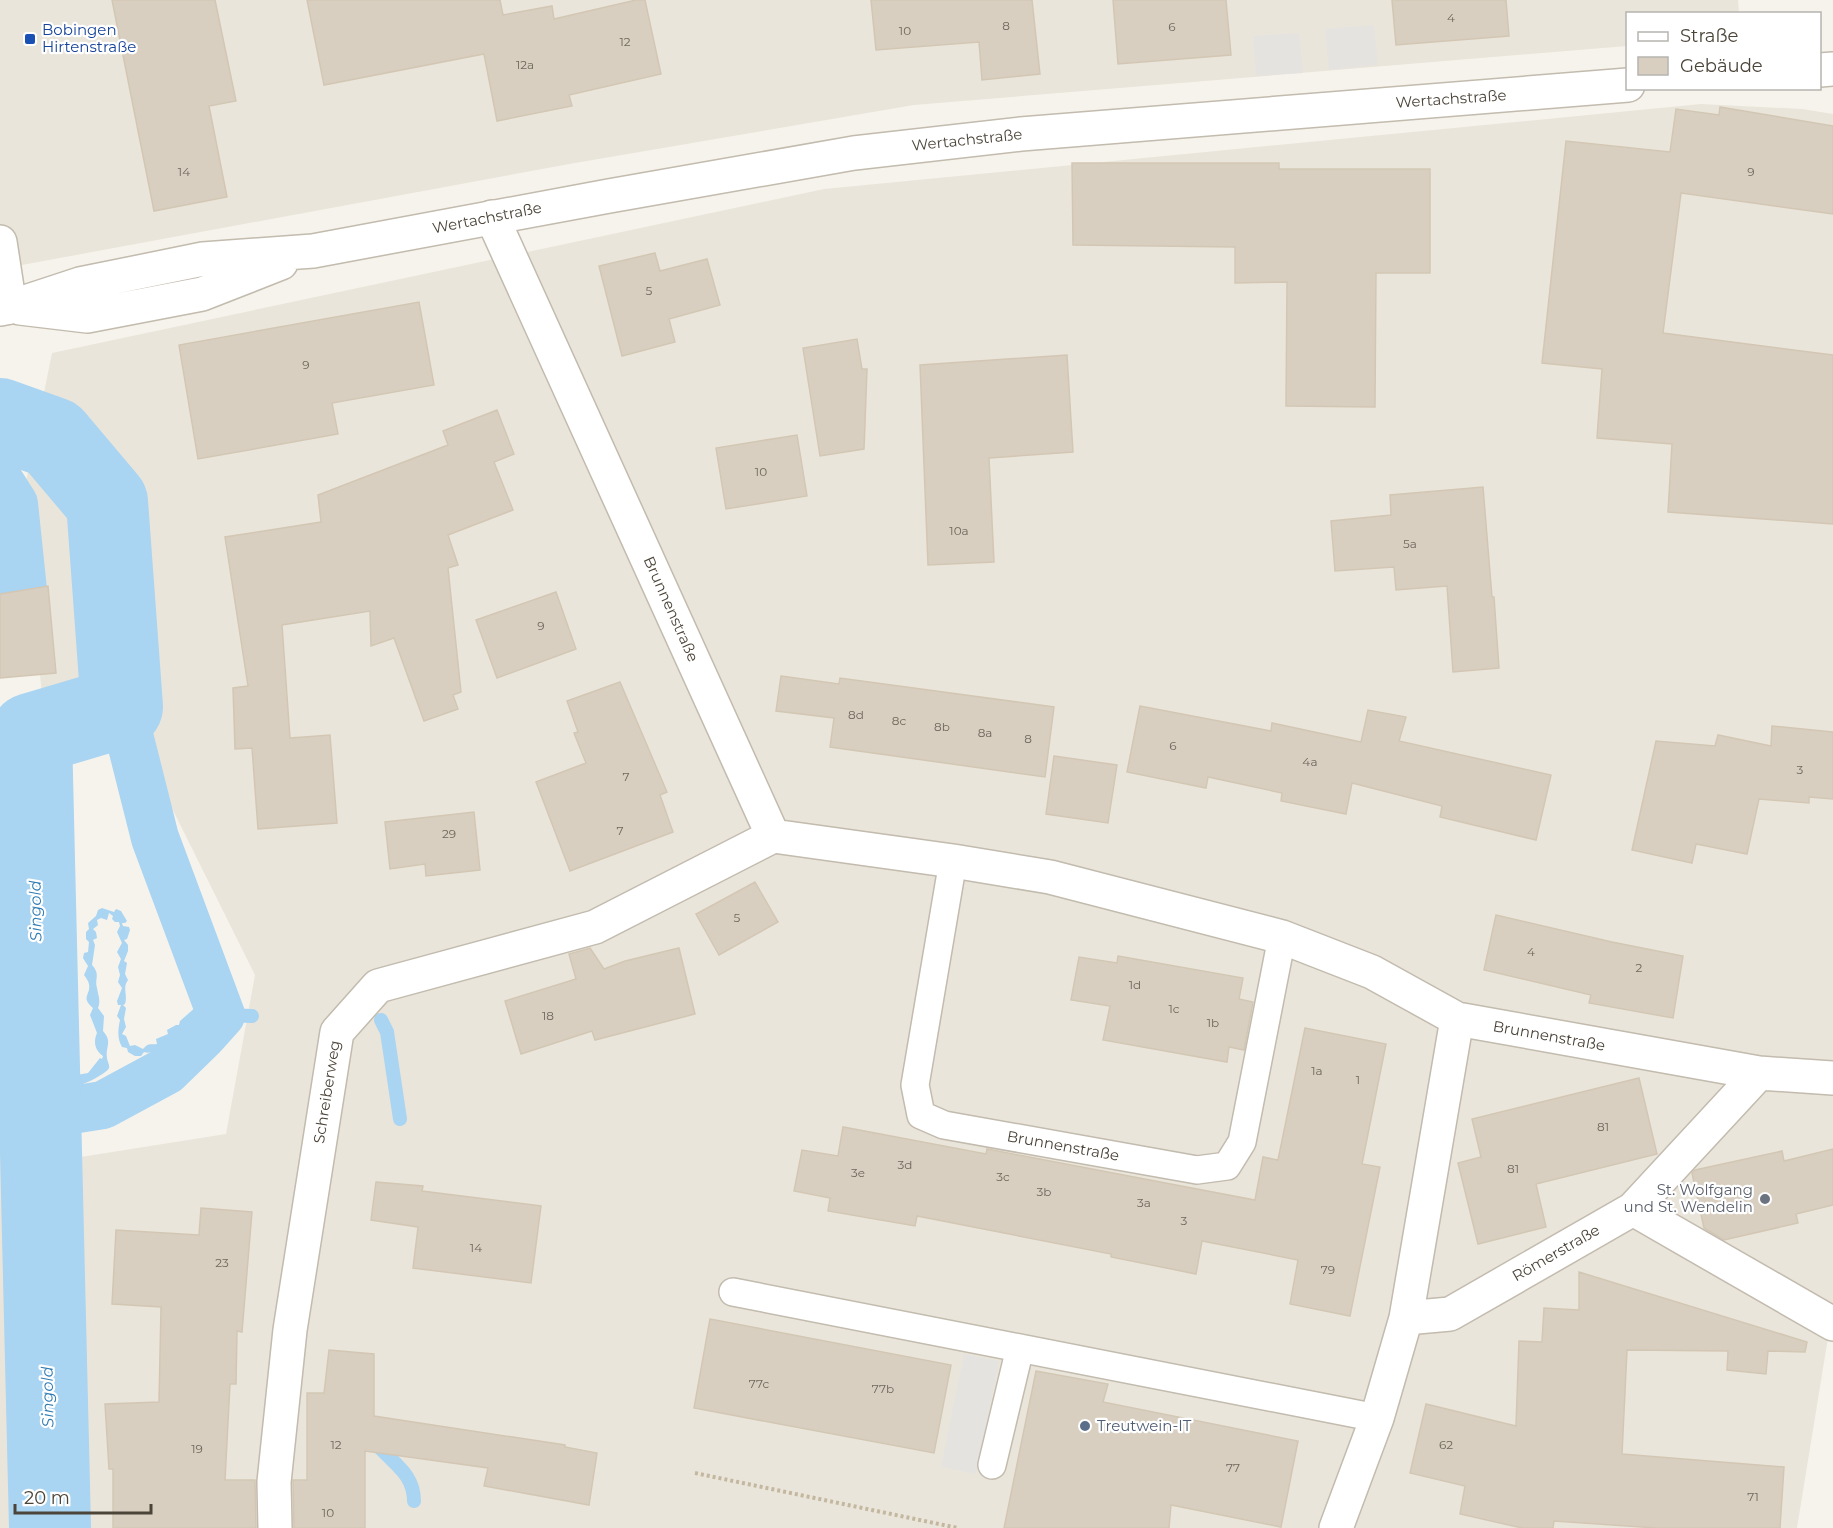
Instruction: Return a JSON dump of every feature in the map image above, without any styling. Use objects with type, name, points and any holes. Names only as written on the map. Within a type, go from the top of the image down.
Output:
[{"type":"street","name":"Wertachstraße","points":[[5,308],[80,284],[203,259],[313,251],[854,153],[965,140],[1626,85]]},
{"type":"street","name":"Brunnenstraße","points":[[492,218],[773,836],[1050,877],[1282,937],[1372,972],[1457,1019],[1759,1073],[1833,1078]]},
{"type":"street","points":[[0,242],[5,308]]},
{"type":"street","name":"Schreiberweg","points":[[275,1528],[274,1482],[290,1330],[337,1032],[378,986],[596,927],[773,836]]},
{"type":"street","points":[[1336,1528],[1377,1418],[1406,1318],[1457,1019]]},
{"type":"street","name":"Römerstraße","points":[[1406,1318],[1450,1314],[1633,1209],[1759,1073]]},
{"type":"street","points":[[1633,1209],[1833,1324]]},
{"type":"lane","name":"Brunnenstraße","points":[[953,861],[915,1085],[921,1114],[944,1125],[1197,1170],[1227,1166],[1242,1142],[1282,937]]},
{"type":"lane","points":[[733,1292],[1377,1418]]},
{"type":"lane","points":[[992,1465],[1020,1348]]},
{"type":"path","points":[[694,1473],[958,1528]]},
{"type":"shaded area","points":[[0,0],[1738,0],[1739,12],[1626,12],[1626,46],[914,105],[575,163],[0,269]]},
{"type":"shaded area","points":[[1374,25],[1378,65],[1329,70],[1325,29]]},
{"type":"shaded area","points":[[1299,33],[1303,73],[1256,76],[1253,36]]},
{"type":"shaded area","points":[[1701,104],[1802,109],[1833,114],[1833,1307],[1797,1528],[74,1528],[68,1159],[226,1134],[255,975],[144,752],[44,713],[22,501],[52,353],[824,189]]},
{"type":"shaded area","points":[[0,857],[5,857],[16,1528],[0,1528]]},
{"type":"shaded area","points":[[964,1354],[999,1361],[976,1474],[941,1467]]},
{"type":"water","points":[[102,908],[114,912],[116,909],[121,911],[127,921],[122,923],[123,926],[129,927],[130,930],[127,939],[124,940],[128,945],[124,961],[127,963],[125,974],[128,980],[125,986],[126,1001],[123,1005],[126,1008],[124,1019],[126,1027],[122,1034],[126,1036],[130,1046],[135,1045],[143,1049],[148,1045],[157,1044],[156,1039],[168,1034],[167,1030],[179,1025],[180,1021],[205,999],[207,976],[216,1000],[240,1003],[245,1014],[221,1019],[210,1010],[200,1012],[184,1030],[176,1033],[158,1050],[144,1052],[141,1056],[128,1052],[119,1041],[120,1020],[117,1016],[121,1005],[118,1005],[117,1001],[122,988],[118,982],[120,975],[118,967],[121,959],[117,952],[122,943],[117,932],[120,926],[119,922],[115,922],[109,913],[107,920],[101,918],[97,920],[98,925],[93,929],[97,938],[93,940],[95,945],[92,965],[97,974],[98,1008],[104,1016],[103,1031],[108,1041],[109,1068],[86,1083],[79,1085],[75,1082],[68,1086],[68,1079],[71,1076],[88,1073],[103,1056],[96,1046],[97,1033],[90,1015],[93,1008],[87,1001],[89,984],[84,975],[88,966],[83,958],[84,953],[88,952],[89,942],[86,939],[86,932],[89,929],[88,923]]},
{"type":"building","points":[[112,0],[215,0],[236,101],[209,106],[227,197],[154,211]]},
{"type":"building","points":[[307,0],[500,0],[503,15],[552,6],[554,19],[636,0],[645,0],[661,74],[569,95],[572,106],[497,121],[484,54],[324,85]]},
{"type":"building","points":[[871,0],[1032,0],[1040,74],[982,80],[979,42],[876,50]]},
{"type":"building","points":[[1113,0],[1226,0],[1231,55],[1118,64]]},
{"type":"building","points":[[1392,0],[1506,0],[1509,36],[1396,45]]},
{"type":"building","points":[[1720,107],[1833,126],[1833,214],[1681,193],[1663,333],[1833,355],[1833,524],[1668,512],[1672,444],[1597,438],[1602,369],[1542,363],[1566,141],[1670,152],[1676,109],[1719,115]]},
{"type":"building","points":[[1072,163],[1279,163],[1279,169],[1430,169],[1430,273],[1376,273],[1375,407],[1286,406],[1287,282],[1235,283],[1235,247],[1073,245]]},
{"type":"building","points":[[655,253],[660,271],[707,259],[720,305],[669,319],[675,342],[622,356],[599,266]]},
{"type":"building","points":[[419,302],[434,385],[332,403],[338,434],[198,459],[179,345]]},
{"type":"building","points":[[857,339],[862,369],[867,369],[864,449],[820,456],[803,348]]},
{"type":"building","points":[[1067,355],[1073,452],[989,458],[994,562],[928,565],[920,365]]},
{"type":"building","points":[[497,410],[514,454],[494,462],[513,510],[448,535],[458,565],[448,568],[461,692],[453,695],[458,709],[424,721],[394,638],[371,646],[370,611],[282,625],[290,738],[330,735],[337,823],[258,829],[252,748],[235,749],[233,688],[248,686],[225,537],[321,522],[318,495],[448,445],[443,431]]},
{"type":"building","points":[[797,435],[807,496],[726,509],[716,448]]},
{"type":"building","points":[[1483,487],[1499,668],[1453,672],[1447,586],[1396,590],[1394,567],[1335,571],[1331,521],[1391,515],[1390,495]]},
{"type":"building","points":[[48,586],[56,673],[0,678],[0,594]]},
{"type":"building","points":[[556,592],[576,649],[497,678],[476,620]]},
{"type":"building","points":[[781,676],[839,684],[840,678],[1054,707],[1045,777],[830,747],[834,718],[776,711]]},
{"type":"building","points":[[620,682],[667,792],[660,795],[673,832],[570,871],[536,782],[586,763],[574,733],[578,732],[567,701]]},
{"type":"building","points":[[1140,706],[1271,731],[1272,723],[1361,742],[1368,710],[1406,717],[1399,741],[1551,775],[1536,840],[1440,817],[1442,806],[1352,783],[1346,814],[1281,801],[1282,793],[1208,777],[1206,788],[1127,772]]},
{"type":"building","points":[[1772,726],[1833,732],[1833,799],[1809,797],[1809,803],[1759,799],[1747,854],[1696,844],[1692,863],[1632,850],[1656,741],[1715,746],[1718,735],[1771,746]]},
{"type":"building","points":[[1054,756],[1117,765],[1108,823],[1046,814]]},
{"type":"building","points":[[474,812],[480,870],[426,876],[425,864],[390,869],[385,822]]},
{"type":"building","points":[[755,882],[778,922],[719,955],[696,914]]},
{"type":"building","points":[[1496,915],[1683,956],[1673,1018],[1589,1003],[1591,995],[1484,970]]},
{"type":"building","points":[[590,948],[604,969],[625,961],[679,948],[695,1014],[595,1040],[592,1031],[521,1054],[505,1001],[576,979],[569,954]]},
{"type":"building","points":[[1118,956],[1243,978],[1239,999],[1253,1002],[1244,1050],[1229,1047],[1227,1062],[1103,1040],[1110,1006],[1071,1000],[1079,957],[1117,963]]},
{"type":"building","points":[[1305,1028],[1386,1044],[1362,1164],[1380,1167],[1350,1316],[1290,1304],[1298,1260],[1202,1241],[1196,1274],[1111,1257],[1111,1254],[917,1216],[915,1226],[828,1211],[830,1198],[794,1191],[802,1150],[838,1156],[843,1127],[986,1154],[987,1149],[1255,1200],[1263,1157],[1278,1160]]},
{"type":"building","points":[[1639,1078],[1657,1154],[1536,1184],[1546,1227],[1478,1244],[1458,1163],[1481,1157],[1472,1119]]},
{"type":"building","name":"St. Wolfgang und St. Wendelin","points":[[1833,1149],[1833,1205],[1796,1214],[1798,1223],[1724,1240],[1704,1228],[1692,1173],[1695,1170],[1782,1151],[1784,1161]]},
{"type":"building","points":[[376,1182],[423,1186],[422,1191],[541,1206],[531,1283],[413,1268],[418,1227],[371,1220]]},
{"type":"building","points":[[201,1208],[252,1212],[242,1332],[237,1331],[236,1384],[230,1384],[225,1480],[255,1480],[256,1528],[113,1528],[113,1469],[109,1469],[105,1404],[159,1402],[161,1307],[112,1304],[116,1230],[199,1235]]},
{"type":"building","points":[[1579,1272],[1807,1342],[1805,1352],[1768,1351],[1766,1374],[1727,1370],[1728,1351],[1627,1350],[1622,1454],[1784,1467],[1780,1528],[1656,1528],[1554,1521],[1553,1528],[1522,1528],[1460,1514],[1465,1486],[1410,1473],[1426,1404],[1516,1426],[1519,1341],[1542,1342],[1544,1308],[1579,1310]]},
{"type":"building","points":[[710,1319],[951,1365],[934,1453],[694,1408]]},
{"type":"building","points":[[329,1350],[374,1354],[374,1416],[565,1445],[565,1447],[597,1453],[589,1505],[484,1486],[488,1468],[365,1451],[365,1528],[294,1528],[293,1480],[307,1480],[307,1393],[324,1393]]},
{"type":"building","points":[[1036,1371],[1108,1384],[1103,1402],[1298,1441],[1281,1527],[1171,1505],[1169,1528],[1004,1528]]},
{"type":"waterway","name":"Singold","points":[[0,419],[53,438],[107,502],[122,707],[31,734],[50,1528]]},
{"type":"waterway","points":[[0,482],[14,504],[23,590]]},
{"type":"waterway","points":[[40,1115],[103,1105],[166,1071],[221,1015],[155,838],[122,707]]},
{"type":"waterway","name":"Singold","points":[[30,727],[31,734]]},
{"type":"waterway","points":[[224,1015],[252,1016]]},
{"type":"waterway","points":[[381,1020],[387,1032],[400,1119]]},
{"type":"waterway","points":[[381,1438],[381,1449],[408,1478],[414,1501]]},
{"type":"place","name":"Bobingen Hirtenstraße","points":[[30,39]]},
{"type":"place","name":"St. Wolfgang und St. Wendelin","points":[[1765,1199]]},
{"type":"place","name":"Treutwein-IT","points":[[1085,1426]]}]
